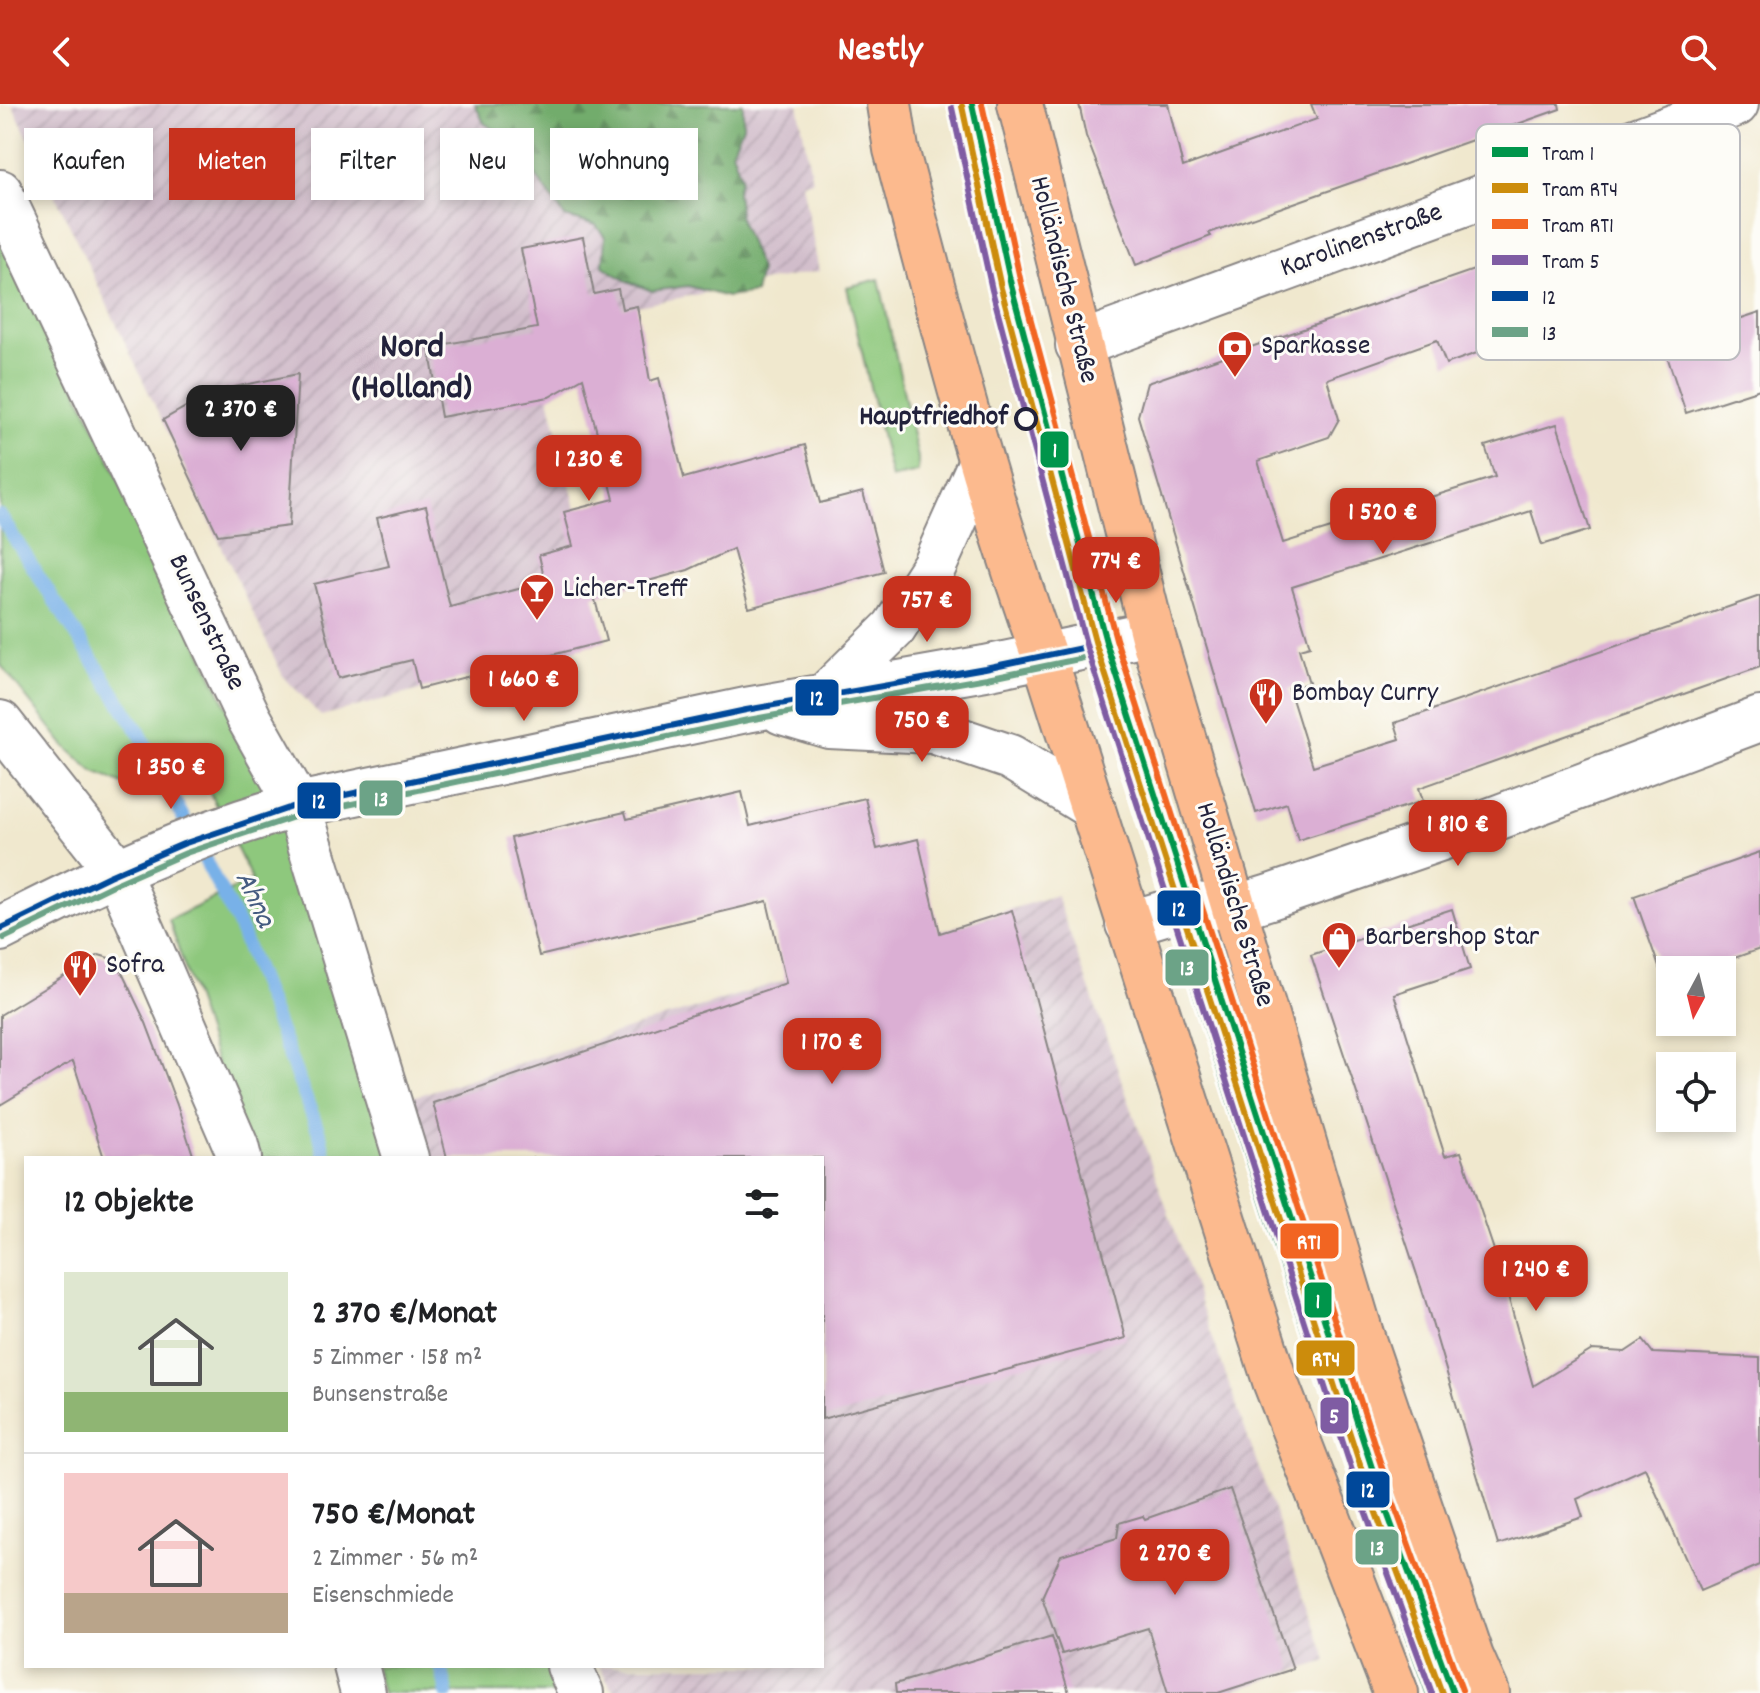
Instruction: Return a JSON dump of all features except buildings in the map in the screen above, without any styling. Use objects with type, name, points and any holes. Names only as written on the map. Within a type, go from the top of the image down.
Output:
[{"type":"main road","points":[[889,104],[896,149],[980,464],[1010,562],[1044,656],[1275,1381],[1395,1693]]},
{"type":"main road","name":"Holländische Straße","points":[[1020,104],[1152,633],[1361,1334],[1466,1643],[1487,1693]]},
{"type":"street","name":"Karolinenstraße","points":[[1681,124],[1736,104]]},
{"type":"street","name":"Bunsenstraße","points":[[0,192],[249,718],[298,805],[405,1156]]},
{"type":"street","name":"Karolinenstraße","points":[[1078,345],[1476,199]]},
{"type":"street","points":[[823,698],[894,628],[934,566],[980,464]]},
{"type":"street","points":[[0,929],[129,865],[226,826],[298,805],[764,707],[1152,633]]},
{"type":"street","points":[[764,707],[829,726],[933,731],[1010,757],[1092,807]]},
{"type":"street","points":[[1128,924],[1191,905],[1234,908],[1462,831],[1760,719]]},
{"type":"street","points":[[0,723],[129,865],[238,1156]]},
{"type":"street","points":[[357,1668],[363,1693]]},
{"type":"street","points":[[570,1668],[581,1693]]},
{"type":"shaded area","points":[[12,104],[798,104],[812,180],[802,183],[819,271],[622,309],[555,394],[549,397],[576,509],[564,513],[573,546],[594,596],[606,641],[321,716],[283,676],[57,200],[153,200],[153,128],[24,129]]},
{"type":"shaded area","points":[[1056,895],[1327,1661],[1226,1693],[615,1693],[600,1668],[824,1668],[824,1156],[427,1156],[409,1098]]},
{"type":"green space","points":[[475,104],[743,104],[743,126],[732,151],[741,177],[737,191],[740,220],[760,270],[755,293],[727,297],[688,286],[652,291],[625,280],[603,266],[605,237],[596,225],[565,217],[553,200],[698,200],[698,128],[550,128],[550,196],[534,173],[534,128],[492,128],[484,123]]},
{"type":"green space","points":[[0,227],[313,889],[391,1156],[241,1156],[219,1071],[169,920],[252,880],[193,758],[130,787],[94,772],[65,746],[0,664]]},
{"type":"green space","points":[[879,279],[918,458],[918,472],[891,478],[847,287]]},
{"type":"green space","points":[[376,1668],[549,1668],[561,1693],[382,1693]]},
{"type":"waterway","name":"Ahna","points":[[0,516],[139,732],[238,924],[320,1135],[325,1156]]},
{"type":"waterway","name":"Ahna","points":[[441,1668],[447,1693]]},
{"type":"tram line","name":"1","points":[[972,104],[1011,285],[1106,642],[1382,1499],[1453,1693]]},
{"type":"tram line","name":"RT1","points":[[982,104],[1021,283],[1116,639],[1391,1496],[1462,1690]]},
{"type":"tram line","name":"RT4","points":[[962,106],[1001,288],[1096,645],[1372,1502],[1442,1693]]},
{"type":"tram line","name":"5","points":[[952,108],[992,290],[1087,648],[1363,1505],[1432,1693]]},
{"type":"transit line","name":"12","points":[[1096,645],[1305,1302],[1439,1693]]},
{"type":"transit line","name":"12","points":[[0,929],[183,844],[298,805],[746,710],[1096,645]]},
{"type":"transit line","name":"13","points":[[1086,648],[1295,1303],[1428,1693]]},
{"type":"transit line","name":"13","points":[[4,938],[186,853],[300,815],[748,720],[1098,655]]},
{"type":"place","name":"Sparkasse","points":[[1235,379]]},
{"type":"place","name":"Hauptfriedhof","points":[[1026,419]]},
{"type":"place","name":"Licher-Treff","points":[[537,622]]},
{"type":"place","name":"Bombay Curry","points":[[1266,726]]},
{"type":"place","name":"Barbershop Star","points":[[1339,970]]},
{"type":"place","name":"Sofra","points":[[80,998]]},
{"type":"district","name":"Nord (Holland)","points":[[412,370]]}]
